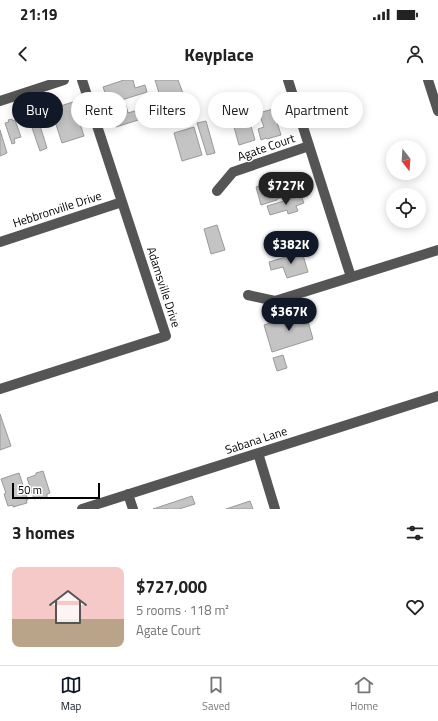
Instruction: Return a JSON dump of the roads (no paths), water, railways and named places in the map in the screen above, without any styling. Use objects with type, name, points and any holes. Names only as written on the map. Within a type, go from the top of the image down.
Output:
[{"type":"street","points":[[0,101],[64,80]]},
{"type":"street","name":"Adamsville Drive","points":[[0,389],[166,336],[82,80]]},
{"type":"street","points":[[288,80],[351,277]]},
{"type":"street","points":[[428,80],[438,111]]},
{"type":"street","name":"Agate Court","points":[[217,192],[233,172],[309,146]]},
{"type":"street","name":"Hebbronville Drive","points":[[0,242],[122,202]]},
{"type":"street","points":[[248,296],[275,301],[438,250]]},
{"type":"street","name":"Sabana Lane","points":[[82,509],[438,396]]},
{"type":"street","points":[[258,453],[275,509]]},
{"type":"street","points":[[128,494],[133,509]]}]
